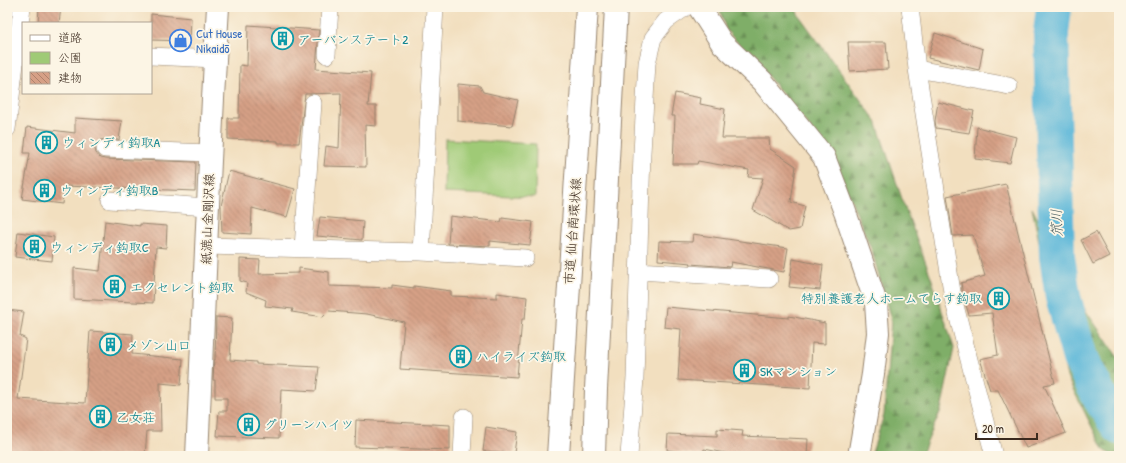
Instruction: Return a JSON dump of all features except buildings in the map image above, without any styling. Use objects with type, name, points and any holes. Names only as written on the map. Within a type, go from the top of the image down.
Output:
[{"type":"street","points":[[7,129],[22,7]]},
{"type":"street","name":"紙漉山金剛沢線","points":[[197,456],[207,208],[218,7]]},
{"type":"street","points":[[327,55],[330,7]]},
{"type":"street","points":[[421,252],[435,7]]},
{"type":"street","name":"市道 仙台南環状線","points":[[558,456],[587,7]]},
{"type":"street","points":[[594,456],[596,389],[616,7]]},
{"type":"street","points":[[629,456],[635,378],[647,63],[653,38],[666,21],[686,7]]},
{"type":"street","points":[[700,7],[722,43],[762,81],[824,157],[845,212],[876,303],[878,333],[873,374],[859,456]]},
{"type":"street","points":[[910,7],[917,69],[953,298],[994,456]]},
{"type":"street","points":[[152,56],[215,59]]},
{"type":"street","points":[[917,69],[1009,86]]},
{"type":"street","points":[[303,248],[313,103]]},
{"type":"street","points":[[105,149],[210,153]]},
{"type":"street","points":[[110,200],[207,208]]},
{"type":"street","points":[[206,246],[421,252],[525,258]]},
{"type":"street","points":[[638,271],[769,279]]},
{"type":"street","points":[[462,456],[464,417]]},
{"type":"green space","points":[[719,7],[795,7],[798,14],[876,121],[904,205],[931,277],[954,348],[941,410],[921,456],[871,456],[884,415],[891,320],[872,251],[833,156],[762,69],[726,30]]},
{"type":"green space","points":[[445,139],[536,144],[535,197],[444,193]]},
{"type":"green space","points":[[1032,208],[1084,308],[1119,359],[1119,456],[1113,456],[1103,449],[1067,377]]},
{"type":"waterway","name":"笊川","points":[[1054,7],[1051,33],[1057,256],[1063,297],[1080,358],[1101,399],[1119,427]]},
{"type":"place","name":"アーバンステート2","points":[[283,39]]},
{"type":"place","name":"Cut House Nikaidō","points":[[180,40]]},
{"type":"place","name":"ウィンディ鈎取A","points":[[46,142]]},
{"type":"place","name":"ウィンディ鈎取B","points":[[44,190]]},
{"type":"place","name":"ウィンディ鈎取C","points":[[35,247]]},
{"type":"place","name":"エクセレント鈎取","points":[[114,287]]},
{"type":"place","name":"特別養護老人ホームてらす鈎取","points":[[998,298]]},
{"type":"place","name":"メゾン山口","points":[[111,345]]},
{"type":"place","name":"ハイライズ鈎取","points":[[460,356]]},
{"type":"place","name":"SKマンション","points":[[745,371]]},
{"type":"place","name":"乙女荘","points":[[101,417]]},
{"type":"place","name":"グリーンハイツ","points":[[249,424]]}]
